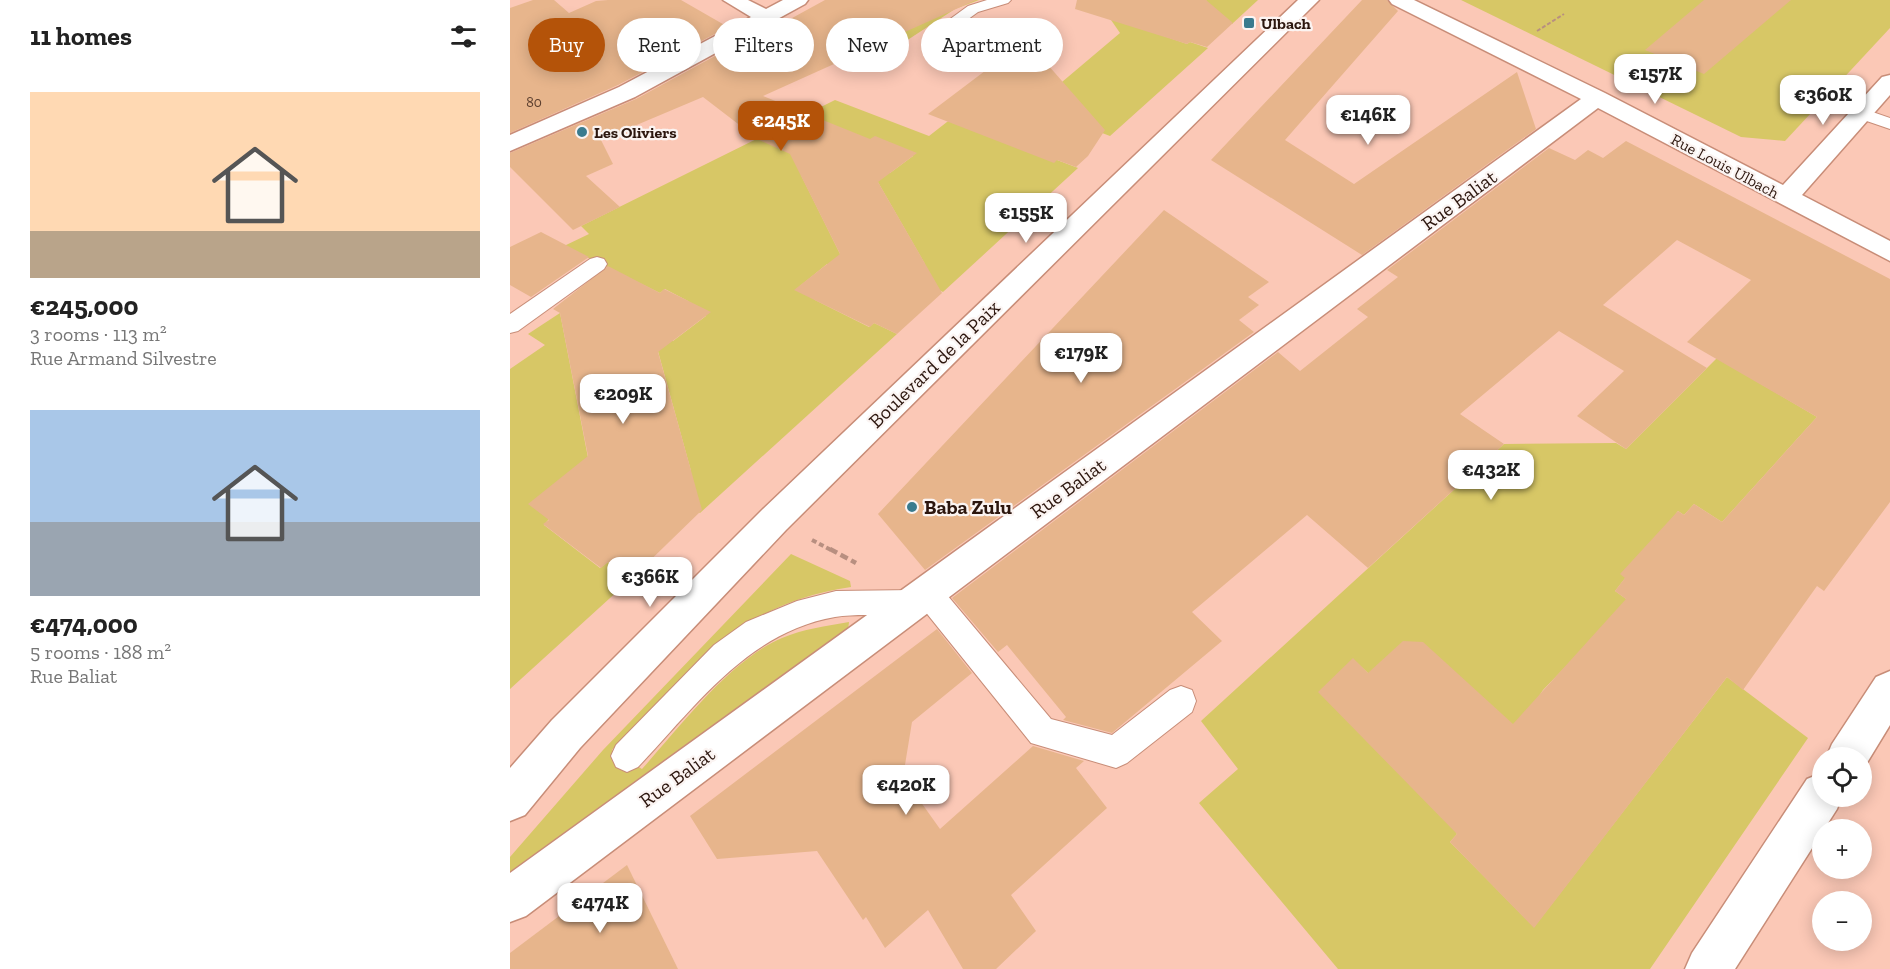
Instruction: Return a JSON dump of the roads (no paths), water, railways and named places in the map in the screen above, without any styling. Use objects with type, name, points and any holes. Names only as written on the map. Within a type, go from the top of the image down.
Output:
[{"type":"street","points":[[734,0],[766,17]]},
{"type":"street","points":[[510,144],[627,92],[798,0]]},
{"type":"street","name":"Boulevard de la Paix","points":[[510,800],[566,734],[774,520],[1309,0]]},
{"type":"street","name":"Rue Louis Ulbach","points":[[1399,0],[1597,98],[1890,252]]},
{"type":"street","points":[[1786,197],[1890,81]]},
{"type":"street","name":"Rue Baliat","points":[[510,900],[1597,98]]},
{"type":"street","points":[[1853,747],[1890,690]]},
{"type":"street","name":"Boulevard de la Paix","points":[[510,777],[566,734]]},
{"type":"street","points":[[1708,969],[1814,807]]},
{"type":"lane","points":[[960,18],[973,9],[1003,0]]},
{"type":"lane","points":[[1862,113],[1890,124]]},
{"type":"lane","points":[[510,325],[597,264]]},
{"type":"lane","points":[[627,756],[724,655],[756,632],[797,614],[836,604],[920,597],[1042,732],[1116,752],[1181,701]]},
{"type":"place","name":"Ulbach","points":[[1249,23]]},
{"type":"place","name":"Les Oliviers","points":[[582,132]]},
{"type":"place","name":"Baba Zulu","points":[[912,507]]}]
